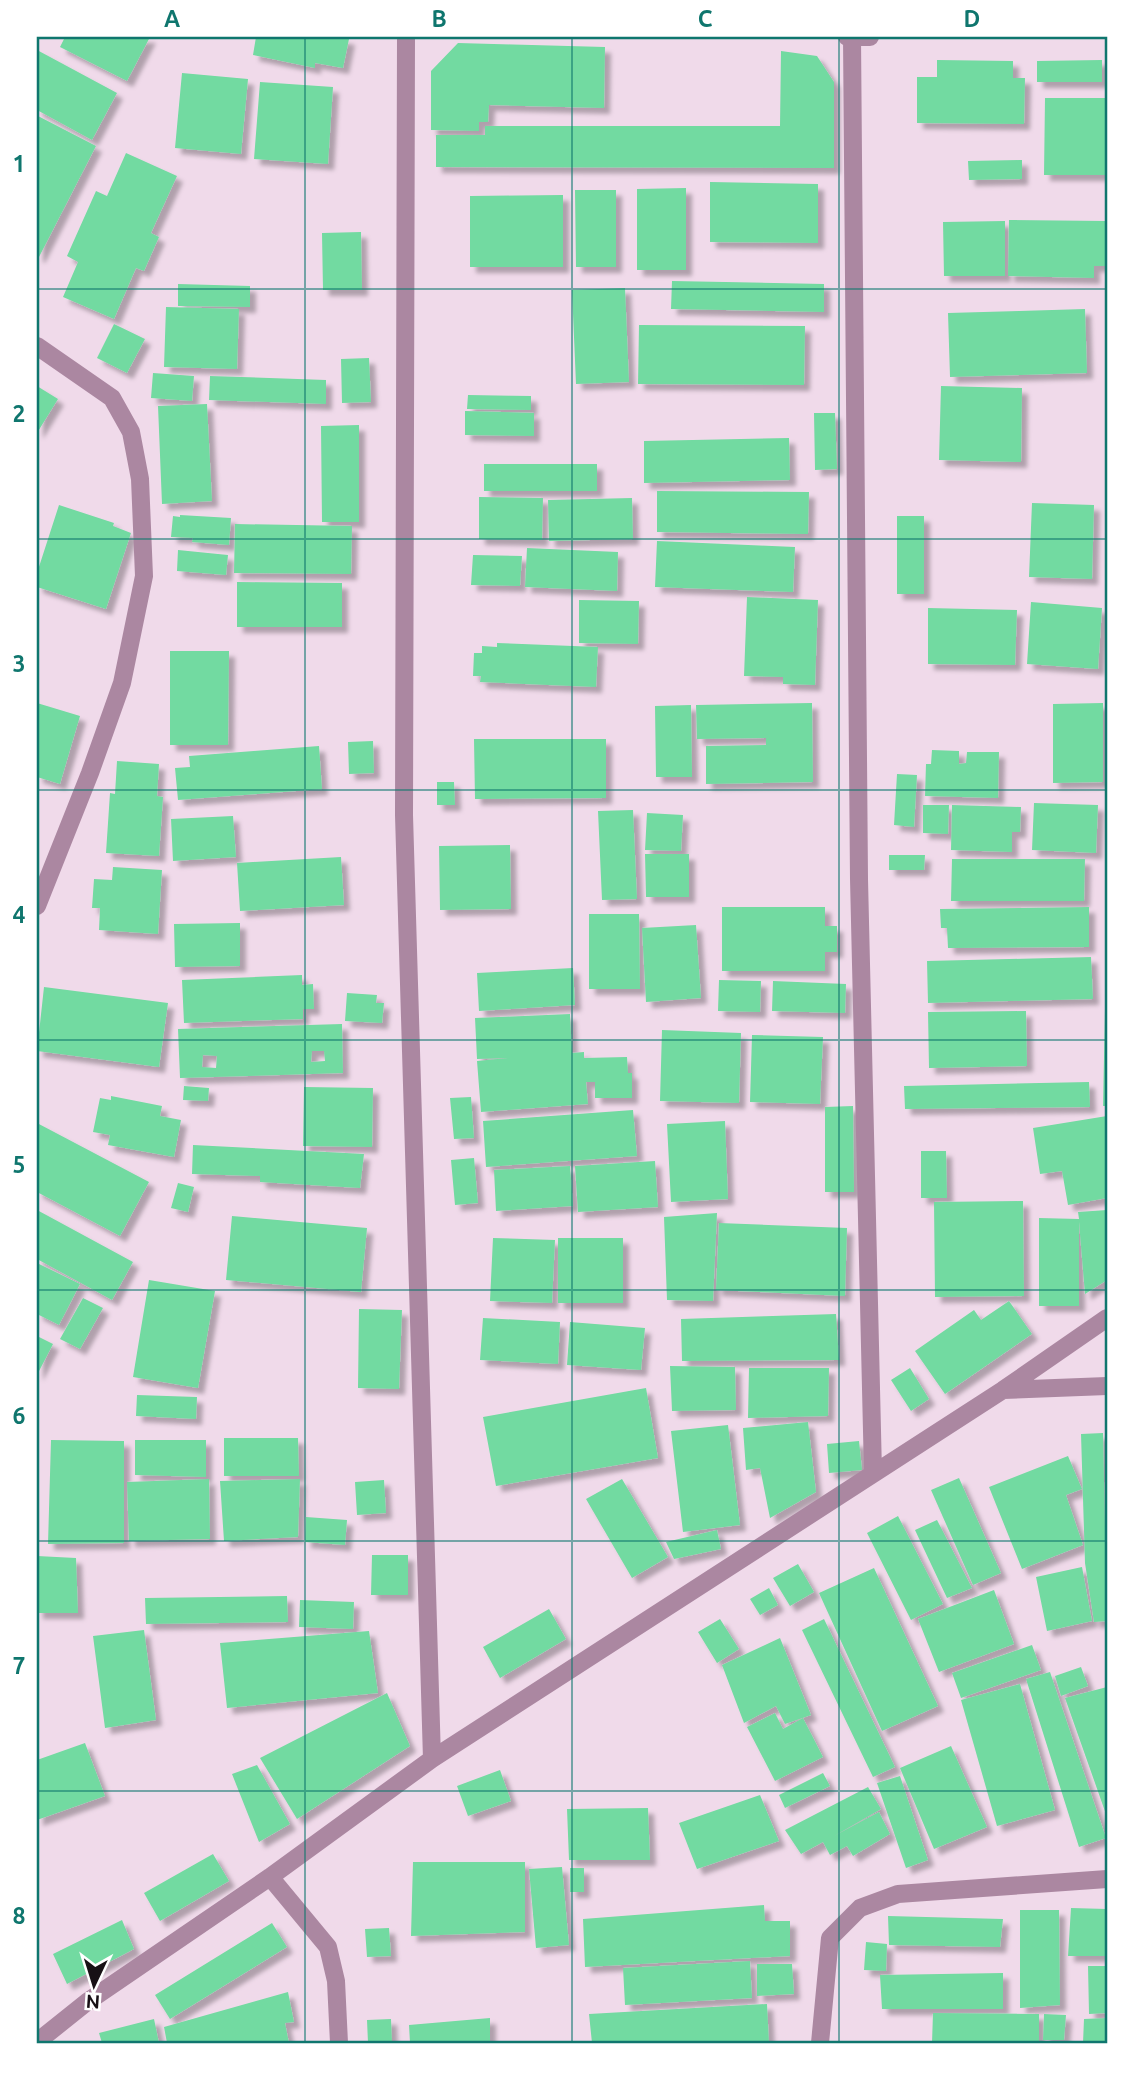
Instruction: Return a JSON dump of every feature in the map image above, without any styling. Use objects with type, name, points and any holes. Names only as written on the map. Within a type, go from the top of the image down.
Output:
[{"type":"street","points":[[406,37],[404,815],[432,1759]]},
{"type":"street","points":[[870,37],[850,37],[859,879],[873,1473]]},
{"type":"street","points":[[37,346],[112,398],[131,432],[140,479],[144,576],[122,682],[90,773],[37,906]]},
{"type":"street","points":[[37,2042],[86,2002],[270,1877],[432,1759],[1003,1390],[1107,1318]]},
{"type":"street","points":[[1003,1390],[1107,1386]]},
{"type":"street","points":[[270,1877],[328,1947],[336,1980],[340,2043]]},
{"type":"street","points":[[820,2043],[830,1938],[860,1908],[898,1894],[1107,1879]]},
{"type":"building","points":[[65,37],[150,37],[127,81],[60,47]]},
{"type":"building","points":[[256,37],[349,39],[343,68],[315,63],[315,68],[253,55]]},
{"type":"building","points":[[458,43],[605,47],[604,108],[489,105],[488,122],[479,122],[479,131],[431,130],[431,71]]},
{"type":"building","points":[[37,50],[117,93],[92,140],[37,110]]},
{"type":"building","points":[[781,51],[817,56],[834,82],[834,168],[436,167],[436,135],[485,135],[485,126],[780,126]]},
{"type":"building","points":[[937,60],[1013,61],[1013,78],[1025,78],[1024,124],[917,123],[917,77],[937,77]]},
{"type":"building","points":[[1102,60],[1102,82],[1037,82],[1037,61]]},
{"type":"building","points":[[182,73],[248,79],[241,154],[175,148]]},
{"type":"building","points":[[260,82],[333,87],[328,164],[254,159]]},
{"type":"building","points":[[1045,98],[1106,98],[1106,175],[1044,175]]},
{"type":"building","points":[[38,116],[96,146],[39,257],[37,256]]},
{"type":"building","points":[[126,153],[177,176],[151,233],[159,237],[144,271],[136,268],[114,319],[63,297],[78,262],[67,256],[96,191],[107,196]]},
{"type":"building","points":[[1022,160],[1022,179],[969,180],[968,161]]},
{"type":"building","points":[[710,182],[818,184],[818,243],[710,242]]},
{"type":"building","points":[[686,188],[686,270],[637,270],[637,189]]},
{"type":"building","points":[[575,190],[616,190],[616,267],[576,267]]},
{"type":"building","points":[[563,195],[563,267],[470,267],[470,196]]},
{"type":"building","points":[[1009,220],[1106,221],[1106,266],[1094,266],[1094,278],[1008,276]]},
{"type":"building","points":[[1005,221],[1005,276],[944,276],[943,222]]},
{"type":"building","points":[[361,232],[362,290],[323,290],[322,233]]},
{"type":"building","points":[[672,281],[824,284],[824,312],[671,309]]},
{"type":"building","points":[[178,284],[250,286],[250,307],[178,306]]},
{"type":"building","points":[[625,288],[629,382],[576,384],[572,290]]},
{"type":"building","points":[[166,307],[239,309],[237,369],[164,367]]},
{"type":"building","points":[[1085,309],[1087,373],[950,377],[948,313]]},
{"type":"building","points":[[114,324],[145,339],[127,373],[97,358]]},
{"type":"building","points":[[639,325],[805,326],[804,385],[638,384]]},
{"type":"building","points":[[369,358],[371,402],[342,403],[341,359]]},
{"type":"building","points":[[153,373],[194,376],[192,401],[151,398]]},
{"type":"building","points":[[210,376],[326,380],[326,404],[209,400]]},
{"type":"building","points":[[37,386],[58,399],[37,433]]},
{"type":"building","points":[[941,386],[1022,388],[1021,462],[939,460]]},
{"type":"building","points":[[468,395],[531,396],[531,410],[467,409]]},
{"type":"building","points":[[207,404],[212,501],[162,504],[158,406]]},
{"type":"building","points":[[465,411],[534,413],[534,436],[465,435]]},
{"type":"building","points":[[814,413],[835,413],[837,469],[815,470]]},
{"type":"building","points":[[359,425],[359,522],[322,522],[321,426]]},
{"type":"building","points":[[789,438],[790,480],[644,483],[644,441]]},
{"type":"building","points":[[484,464],[597,464],[597,491],[484,491]]},
{"type":"building","points":[[657,491],[809,492],[808,534],[657,532]]},
{"type":"building","points":[[479,497],[543,498],[542,540],[479,539]]},
{"type":"building","points":[[632,498],[633,539],[549,541],[548,500]]},
{"type":"building","points":[[1032,503],[1094,505],[1092,579],[1029,577]]},
{"type":"building","points":[[59,505],[114,523],[113,526],[131,533],[106,609],[37,587],[37,573]]},
{"type":"building","points":[[173,516],[231,518],[229,545],[171,537]]},
{"type":"building","points":[[897,516],[924,516],[924,594],[897,594]]},
{"type":"building","points":[[235,524],[352,526],[351,574],[234,573]]},
{"type":"building","points":[[657,541],[795,547],[793,592],[655,587]]},
{"type":"building","points":[[527,548],[618,552],[617,591],[525,587]]},
{"type":"building","points":[[178,550],[228,555],[226,575],[177,571]]},
{"type":"building","points":[[473,555],[522,556],[520,586],[471,585]]},
{"type":"building","points":[[237,582],[342,583],[342,627],[237,627]]},
{"type":"building","points":[[747,597],[818,600],[815,685],[783,684],[783,677],[744,676]]},
{"type":"building","points":[[579,600],[639,601],[638,644],[579,643]]},
{"type":"building","points":[[1031,602],[1102,608],[1098,669],[1027,664]]},
{"type":"building","points":[[928,608],[1017,610],[1015,665],[928,664]]},
{"type":"building","points":[[497,643],[598,647],[596,687],[480,682],[481,676],[473,676],[474,653],[482,653],[482,646],[497,647]]},
{"type":"building","points":[[170,651],[229,651],[228,745],[170,745]]},
{"type":"building","points":[[37,703],[80,716],[60,784],[37,777]]},
{"type":"building","points":[[812,703],[813,782],[706,784],[706,746],[766,745],[766,738],[697,739],[696,705]]},
{"type":"building","points":[[1103,703],[1103,782],[1053,783],[1053,704]]},
{"type":"building","points":[[691,705],[692,777],[656,777],[655,706]]},
{"type":"building","points":[[474,739],[606,739],[606,798],[475,799]]},
{"type":"building","points":[[373,741],[374,773],[349,774],[348,742]]},
{"type":"building","points":[[319,746],[322,789],[178,800],[175,768],[190,767],[189,756]]},
{"type":"building","points":[[932,750],[959,751],[959,764],[966,763],[967,752],[999,752],[998,798],[925,796],[926,764],[931,764]]},
{"type":"building","points":[[117,761],[159,764],[157,796],[163,797],[159,856],[106,853],[110,793],[115,794]]},
{"type":"building","points":[[897,774],[917,775],[914,827],[894,825]]},
{"type":"building","points":[[437,782],[454,782],[455,805],[437,805]]},
{"type":"building","points":[[1034,803],[1098,805],[1096,853],[1032,850]]},
{"type":"building","points":[[923,805],[949,805],[948,834],[923,833]]},
{"type":"building","points":[[952,805],[1021,807],[1020,832],[1012,832],[1012,852],[951,850]]},
{"type":"building","points":[[633,810],[637,899],[602,900],[598,811]]},
{"type":"building","points":[[647,813],[683,815],[681,851],[645,850]]},
{"type":"building","points":[[233,816],[236,857],[173,861],[171,819]]},
{"type":"building","points":[[510,845],[511,909],[440,910],[439,846]]},
{"type":"building","points":[[645,854],[689,854],[689,897],[646,897]]},
{"type":"building","points":[[889,855],[925,855],[924,870],[889,870]]},
{"type":"building","points":[[341,857],[344,905],[240,911],[237,863]]},
{"type":"building","points":[[952,859],[1085,859],[1084,901],[951,901]]},
{"type":"building","points":[[113,867],[162,870],[158,934],[99,930],[100,908],[92,908],[94,879],[112,880]]},
{"type":"building","points":[[722,907],[825,907],[825,926],[837,926],[837,952],[825,952],[825,971],[722,971]]},
{"type":"building","points":[[1089,907],[1089,947],[948,948],[947,928],[941,928],[940,909]]},
{"type":"building","points":[[589,914],[639,914],[640,989],[589,989]]},
{"type":"building","points":[[240,923],[240,966],[175,967],[174,924]]},
{"type":"building","points":[[696,925],[701,998],[646,1002],[642,928]]},
{"type":"building","points":[[1091,957],[1093,999],[928,1003],[927,961]]},
{"type":"building","points":[[573,968],[575,1005],[479,1011],[477,973]]},
{"type":"building","points":[[302,975],[302,985],[313,984],[314,1009],[303,1009],[303,1019],[184,1023],[182,980]]},
{"type":"building","points":[[719,980],[761,981],[760,1012],[718,1011]]},
{"type":"building","points":[[773,981],[846,984],[845,1013],[772,1011]]},
{"type":"building","points":[[44,987],[168,1003],[159,1067],[37,1051]]},
{"type":"building","points":[[347,993],[377,995],[376,1003],[384,1003],[382,1023],[345,1021]]},
{"type":"building","points":[[1105,1009],[1107,1106],[1103,1106]]},
{"type":"building","points":[[1026,1011],[1027,1066],[929,1068],[928,1012]]},
{"type":"building","points":[[570,1014],[572,1053],[584,1052],[584,1058],[627,1057],[628,1073],[632,1073],[632,1098],[595,1098],[595,1082],[586,1082],[588,1104],[481,1112],[477,1061],[508,1058],[477,1059],[475,1018]]},
{"type":"building","points":[[342,1024],[343,1073],[180,1078],[178,1029]],"holes":[[[312,1051],[324,1051],[325,1061],[311,1062]],[[203,1055],[217,1056],[216,1068],[202,1067]]]},
{"type":"building","points":[[662,1030],[741,1033],[739,1103],[660,1101]]},
{"type":"building","points":[[752,1035],[823,1037],[820,1104],[750,1102]]},
{"type":"building","points":[[1089,1082],[1090,1107],[905,1109],[904,1086]]},
{"type":"building","points":[[184,1086],[209,1088],[208,1101],[183,1100]]},
{"type":"building","points":[[304,1087],[373,1088],[372,1147],[303,1146]]},
{"type":"building","points":[[111,1096],[162,1106],[160,1116],[181,1120],[174,1157],[108,1145],[110,1135],[93,1132],[100,1098],[111,1100]]},
{"type":"building","points":[[471,1097],[474,1138],[454,1139],[450,1098]]},
{"type":"building","points":[[853,1106],[854,1192],[825,1192],[825,1107]]},
{"type":"building","points":[[633,1110],[637,1156],[486,1167],[483,1121]]},
{"type":"building","points":[[1107,1116],[1107,1198],[1068,1205],[1062,1171],[1040,1174],[1033,1128]]},
{"type":"building","points":[[725,1121],[728,1199],[671,1202],[667,1124]]},
{"type":"building","points":[[37,1123],[149,1182],[120,1236],[37,1192]]},
{"type":"building","points":[[193,1145],[364,1154],[360,1188],[260,1182],[260,1176],[192,1174]]},
{"type":"building","points":[[921,1151],[946,1151],[947,1198],[921,1198]]},
{"type":"building","points":[[474,1158],[478,1203],[455,1205],[451,1160]]},
{"type":"building","points":[[655,1161],[658,1207],[578,1212],[575,1166]]},
{"type":"building","points":[[570,1166],[573,1206],[496,1211],[494,1170]]},
{"type":"building","points":[[178,1183],[194,1187],[188,1212],[171,1208]]},
{"type":"building","points":[[1023,1201],[1024,1296],[935,1297],[934,1202]]},
{"type":"building","points":[[37,1210],[133,1262],[112,1300],[37,1259]]},
{"type":"building","points":[[1107,1210],[1107,1280],[1085,1294],[1079,1222],[1079,1306],[1039,1306],[1039,1218],[1079,1219],[1078,1212]]},
{"type":"building","points":[[717,1213],[713,1301],[667,1300],[664,1217]]},
{"type":"building","points":[[232,1216],[367,1228],[361,1292],[226,1280]]},
{"type":"building","points":[[719,1223],[847,1228],[845,1296],[716,1290]]},
{"type":"building","points":[[493,1238],[555,1240],[552,1303],[490,1301]]},
{"type":"building","points":[[558,1238],[623,1238],[623,1303],[558,1303]]},
{"type":"building","points":[[37,1263],[80,1284],[59,1325],[37,1314]]},
{"type":"building","points":[[149,1280],[215,1291],[198,1388],[133,1377]]},
{"type":"building","points":[[83,1298],[103,1308],[80,1349],[60,1339]]},
{"type":"building","points":[[1009,1301],[1032,1334],[945,1394],[915,1351],[974,1310],[981,1320]]},
{"type":"building","points":[[359,1309],[402,1310],[399,1389],[358,1388]]},
{"type":"building","points":[[836,1314],[839,1360],[682,1361],[681,1319]]},
{"type":"building","points":[[483,1318],[560,1322],[558,1364],[480,1360]]},
{"type":"building","points":[[570,1322],[645,1328],[641,1370],[567,1365]]},
{"type":"building","points":[[37,1336],[53,1344],[37,1375]]},
{"type":"building","points":[[670,1366],[735,1367],[736,1410],[672,1411]]},
{"type":"building","points":[[749,1368],[829,1368],[828,1416],[748,1418]]},
{"type":"building","points":[[910,1368],[929,1399],[911,1411],[891,1380]]},
{"type":"building","points":[[646,1388],[658,1458],[496,1486],[483,1417]]},
{"type":"building","points":[[137,1395],[197,1397],[196,1419],[136,1416]]},
{"type":"building","points":[[808,1422],[816,1492],[770,1518],[760,1468],[746,1470],[743,1428]]},
{"type":"building","points":[[728,1425],[740,1525],[683,1532],[671,1431]]},
{"type":"building","points":[[1103,1433],[1107,1621],[1094,1622],[1085,1563],[1081,1434]]},
{"type":"building","points":[[224,1438],[298,1438],[299,1476],[224,1476]]},
{"type":"building","points":[[51,1440],[124,1441],[124,1543],[48,1544]]},
{"type":"building","points":[[135,1440],[206,1440],[206,1477],[135,1475]]},
{"type":"building","points":[[859,1441],[862,1470],[829,1473],[827,1444]]},
{"type":"building","points":[[1068,1456],[1082,1489],[1066,1495],[1083,1545],[1022,1569],[989,1487]]},
{"type":"building","points":[[959,1478],[1001,1573],[973,1585],[931,1490]]},
{"type":"building","points":[[209,1479],[210,1539],[129,1541],[127,1482]]},
{"type":"building","points":[[300,1479],[298,1537],[224,1541],[220,1481]]},
{"type":"building","points":[[622,1479],[668,1557],[632,1578],[586,1499]]},
{"type":"building","points":[[384,1480],[386,1513],[357,1515],[355,1482]]},
{"type":"building","points":[[898,1516],[943,1604],[911,1620],[867,1533]]},
{"type":"building","points":[[306,1517],[347,1520],[345,1545],[305,1542]]},
{"type":"building","points":[[937,1520],[972,1588],[947,1598],[915,1530]]},
{"type":"building","points":[[717,1530],[721,1549],[674,1559],[666,1542]]},
{"type":"building","points":[[372,1555],[408,1555],[408,1595],[371,1595]]},
{"type":"building","points":[[37,1556],[76,1558],[78,1613],[37,1613]]},
{"type":"building","points":[[798,1564],[814,1592],[790,1606],[773,1578]]},
{"type":"building","points":[[1082,1567],[1092,1621],[1047,1631],[1036,1577]]},
{"type":"building","points":[[874,1568],[938,1706],[882,1731],[819,1593]]},
{"type":"building","points":[[769,1588],[778,1605],[760,1615],[750,1599]]},
{"type":"building","points":[[994,1590],[1014,1644],[939,1672],[918,1619]]},
{"type":"building","points":[[287,1596],[288,1622],[146,1624],[145,1598]]},
{"type":"building","points":[[300,1600],[354,1602],[353,1629],[299,1627]]},
{"type":"building","points":[[549,1609],[566,1639],[500,1678],[483,1647]]},
{"type":"building","points":[[720,1619],[739,1649],[717,1663],[698,1632]]},
{"type":"building","points":[[824,1619],[895,1767],[873,1777],[802,1630]]},
{"type":"building","points":[[144,1630],[156,1720],[105,1728],[93,1636]]},
{"type":"building","points":[[369,1631],[378,1693],[227,1708],[220,1643]]},
{"type":"building","points":[[780,1638],[811,1715],[785,1724],[776,1706],[744,1723],[722,1665]]},
{"type":"building","points":[[1032,1645],[1041,1670],[961,1698],[952,1673]]},
{"type":"building","points":[[1081,1667],[1088,1686],[1061,1696],[1055,1676]]},
{"type":"building","points":[[1050,1672],[1106,1838],[1079,1847],[1026,1679]]},
{"type":"building","points":[[1020,1684],[1055,1810],[997,1826],[961,1700]]},
{"type":"building","points":[[1107,1687],[1107,1817],[1065,1698]]},
{"type":"building","points":[[387,1693],[410,1746],[297,1819],[260,1758]]},
{"type":"building","points":[[775,1713],[783,1729],[803,1718],[823,1757],[775,1781],[747,1727]]},
{"type":"building","points":[[85,1743],[105,1796],[37,1820],[37,1760]]},
{"type":"building","points":[[951,1746],[987,1827],[934,1849],[900,1768]]},
{"type":"building","points":[[257,1765],[290,1824],[259,1842],[232,1774]]},
{"type":"building","points":[[500,1770],[511,1801],[468,1816],[457,1786]]},
{"type":"building","points":[[823,1773],[830,1786],[785,1808],[779,1795]]},
{"type":"building","points":[[900,1776],[928,1860],[906,1868],[877,1783]]},
{"type":"building","points":[[868,1787],[881,1809],[834,1836],[879,1812],[890,1834],[853,1856],[847,1846],[830,1855],[823,1842],[801,1854],[785,1830]]},
{"type":"building","points":[[760,1795],[779,1841],[697,1869],[679,1823]]},
{"type":"building","points":[[648,1808],[650,1860],[569,1860],[567,1809]]},
{"type":"building","points":[[213,1854],[229,1881],[160,1921],[144,1893]]},
{"type":"building","points":[[413,1862],[525,1862],[525,1932],[411,1936]]},
{"type":"building","points":[[562,1867],[569,1945],[536,1948],[529,1869]]},
{"type":"building","points":[[570,1868],[584,1868],[584,1892],[570,1892]]},
{"type":"building","points":[[764,1905],[765,1921],[790,1921],[790,1956],[585,1967],[583,1919]]},
{"type":"building","points":[[1071,1908],[1107,1909],[1107,1956],[1068,1956]]},
{"type":"building","points":[[1020,1910],[1059,1910],[1060,2005],[1020,2008]]},
{"type":"building","points":[[888,1916],[1003,1919],[1000,1947],[889,1945]]},
{"type":"building","points":[[122,1920],[134,1949],[67,1984],[53,1954]]},
{"type":"building","points":[[272,1923],[287,1947],[170,2019],[155,1995]]},
{"type":"building","points":[[389,1928],[391,1956],[367,1957],[365,1929]]},
{"type":"building","points":[[866,1942],[887,1944],[886,1971],[864,1970]]},
{"type":"building","points":[[750,1961],[752,1998],[625,2005],[623,1968]]},
{"type":"building","points":[[757,1964],[792,1964],[794,1994],[757,1996]]},
{"type":"building","points":[[1088,1966],[1107,1966],[1107,2013],[1089,2014]]},
{"type":"building","points":[[1003,1973],[1003,2009],[882,2009],[880,1975]]},
{"type":"building","points":[[288,1992],[294,2022],[285,2023],[289,2043],[167,2043],[164,2027]]},
{"type":"building","points":[[767,2004],[769,2043],[592,2043],[589,2014]]},
{"type":"building","points":[[933,2013],[1039,2014],[1039,2043],[932,2043]]},
{"type":"building","points":[[1044,2014],[1066,2015],[1064,2040],[1043,2040]]},
{"type":"building","points":[[490,2018],[490,2043],[410,2043],[409,2025]]},
{"type":"building","points":[[1107,2018],[1107,2043],[1083,2043],[1084,2019]]},
{"type":"building","points":[[154,2019],[159,2043],[102,2043],[99,2033]]},
{"type":"building","points":[[391,2019],[392,2043],[368,2043],[367,2020]]}]
